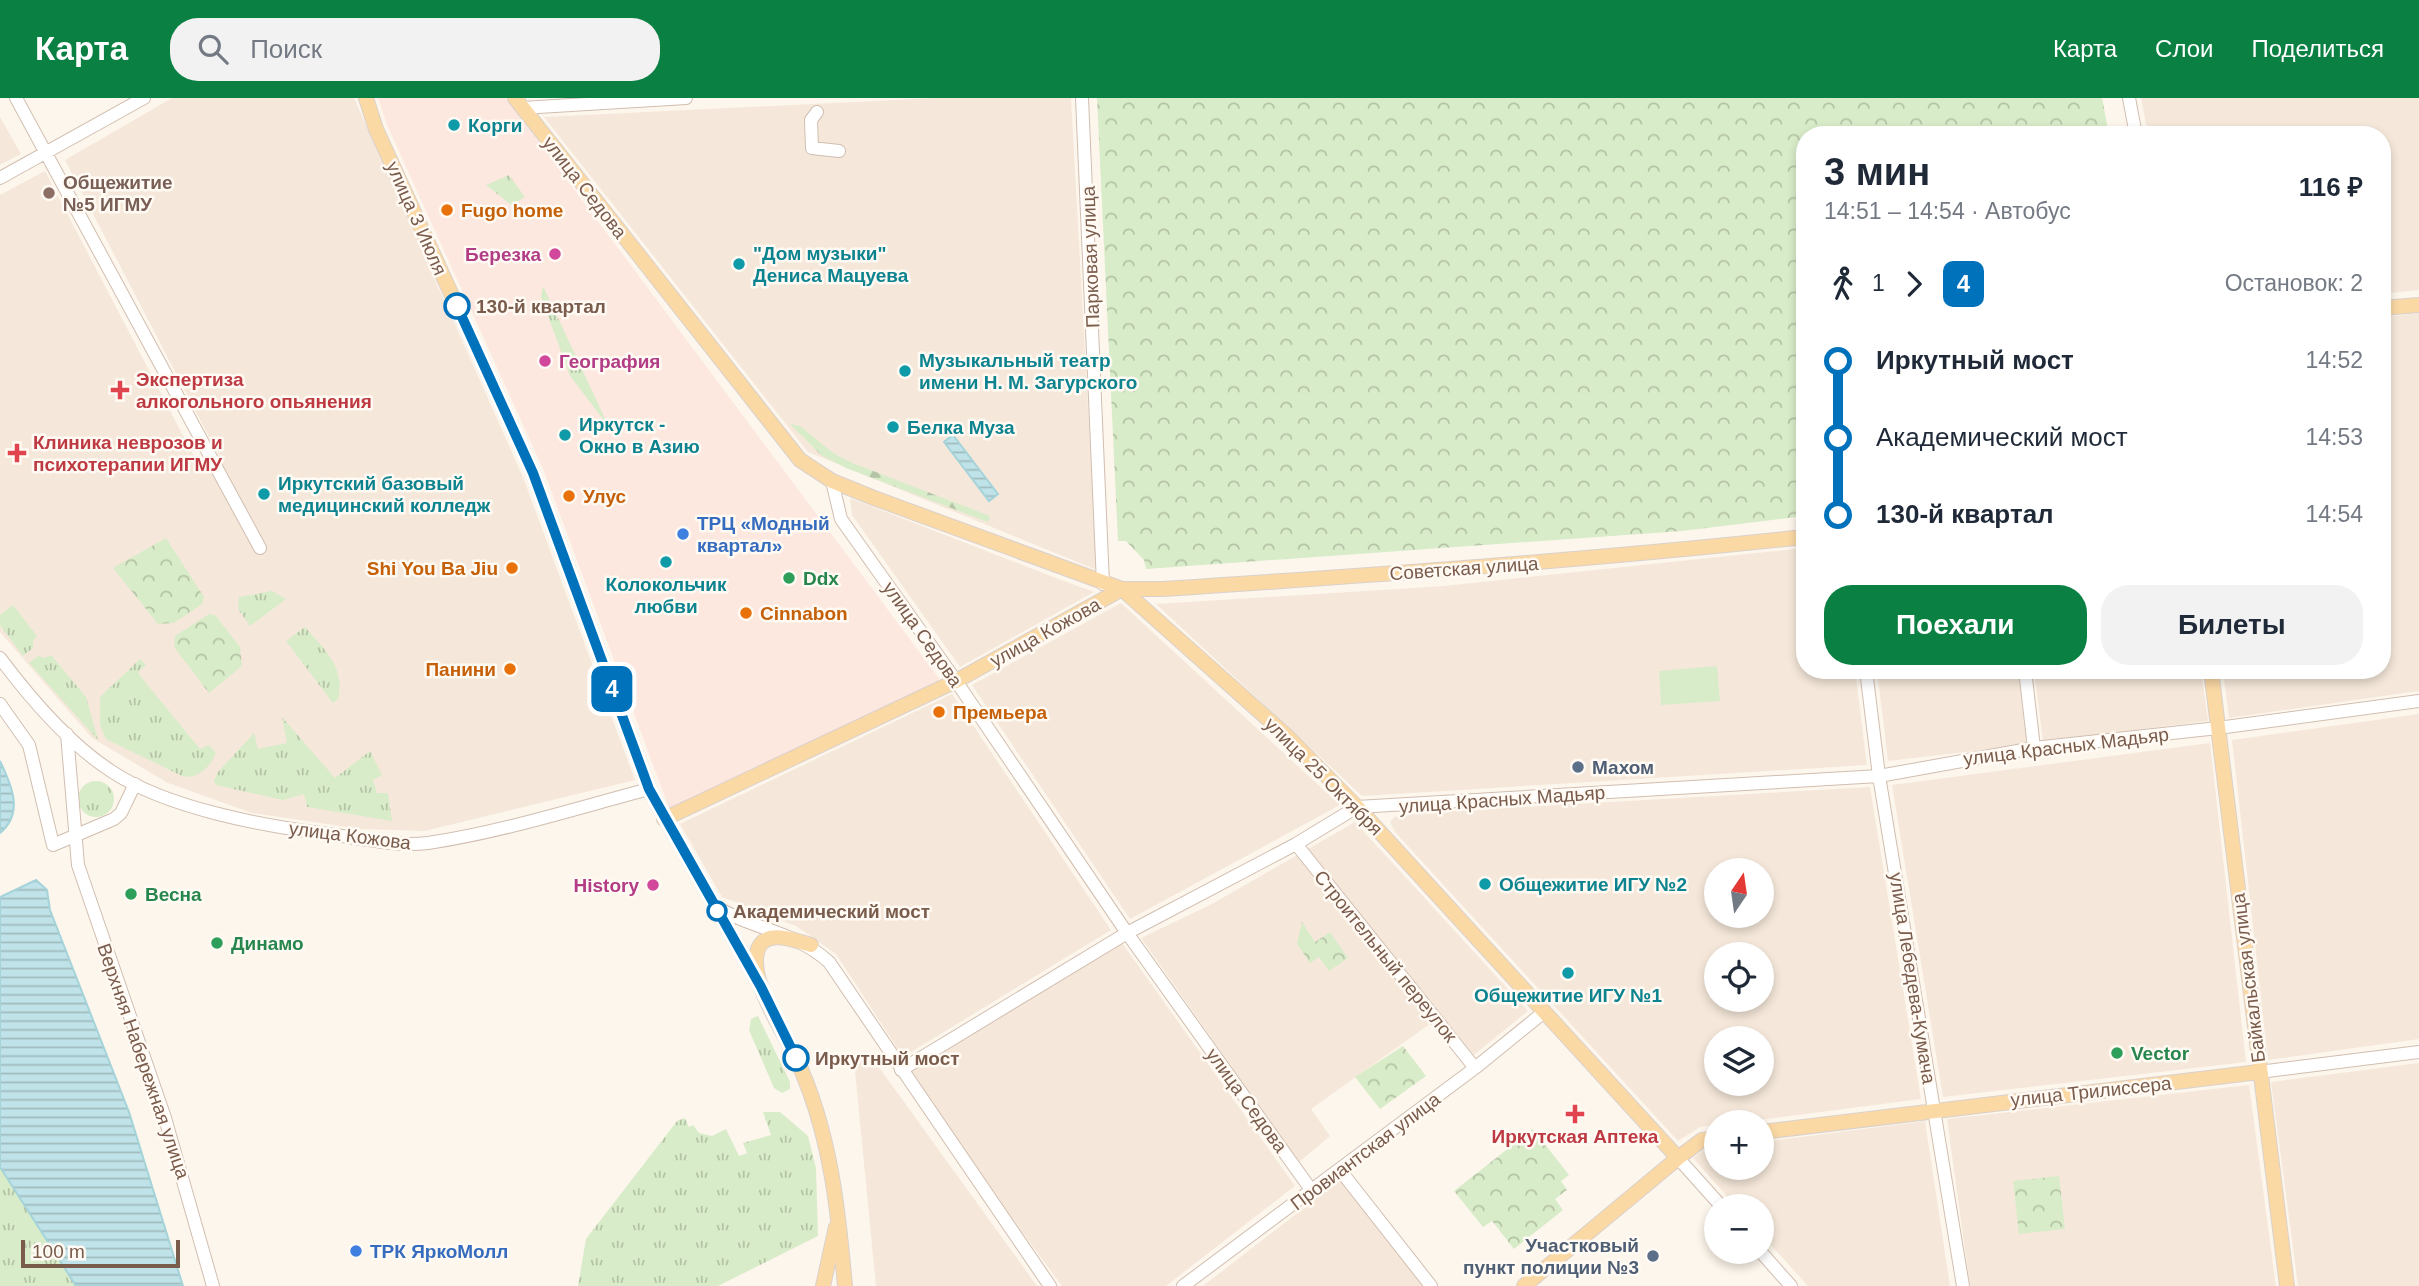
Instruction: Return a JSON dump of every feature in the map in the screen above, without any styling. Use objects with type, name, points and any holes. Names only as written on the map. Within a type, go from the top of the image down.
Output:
[{"type":"main road","name":"улица 3 Июля","points":[[366,98],[376,129],[533,473],[649,789],[761,987],[817,1106],[839,1212],[845,1286]]},
{"type":"main road","name":"улица Седова","points":[[519,103],[800,460],[832,481]]},
{"type":"main road","points":[[2391,307],[2419,305]]},
{"type":"main road","name":"улица 25 Октября","points":[[832,481],[1122,589],[1288,737],[1357,807],[1678,1158]]},
{"type":"main road","name":"Советская улица","points":[[1122,589],[1442,570],[1623,556],[1796,538]]},
{"type":"main road","name":"улица Кожова","points":[[664,819],[956,681],[1122,589]]},
{"type":"main road","name":"Байкальская улица","points":[[2212,679],[2287,1286]]},
{"type":"main road","points":[[761,987],[756,959],[762,942],[781,937],[811,946]]},
{"type":"main road","name":"улица Трилиссера","points":[[1774,1130],[1934,1109],[2259,1072]]},
{"type":"main road","points":[[1524,1286],[1678,1158],[1704,1140]]},
{"type":"main road","points":[[824,1286],[839,1212]]},
{"type":"street","points":[[16,98],[260,548]]},
{"type":"street","points":[[0,178],[145,98]]},
{"type":"street","points":[[519,103],[686,98]]},
{"type":"street","name":"Парковая улица","points":[[1082,98],[1103,583]]},
{"type":"street","points":[[2129,98],[2134,126]]},
{"type":"street","points":[[817,112],[811,120],[812,148],[839,151]]},
{"type":"street","name":"улица Седова","points":[[832,481],[841,519],[956,681],[1127,933],[1312,1191]]},
{"type":"street","name":"улица Кожова","points":[[0,658],[67,734],[91,757],[135,784],[206,810],[246,820],[309,832],[426,843],[494,829],[649,789]]},
{"type":"street","name":"улица Лебедева-Кумача","points":[[1867,679],[1879,776],[1963,1286]]},
{"type":"street","points":[[2026,679],[2034,748]]},
{"type":"street","name":"улица Красных Мадьяр","points":[[901,1070],[1127,933],[1296,844],[1357,807],[1879,776],[2034,748],[2218,728],[2419,701]]},
{"type":"street","points":[[0,704],[29,745],[53,845],[108,823],[121,813],[135,784]]},
{"type":"street","name":"Верхняя Набережная улица","points":[[67,734],[78,865],[165,1118],[213,1286]]},
{"type":"street","name":"Строительный переулок","points":[[1296,844],[1475,1068]]},
{"type":"street","points":[[713,905],[728,915],[811,946],[829,962],[1050,1286]]},
{"type":"street","name":"Провиантская улица","points":[[1183,1286],[1475,1068],[1544,1012]]},
{"type":"street","name":"улица Трилиссера","points":[[2259,1072],[2419,1052]]},
{"type":"street","name":"улица 25 Октября","points":[[1678,1158],[1710,1194]]},
{"type":"street","points":[[1340,1170],[1431,1286]]},
{"type":"street","points":[[1772,1264],[1791,1286]]},
{"type":"shaded area","points":[[172,98],[354,98],[523,477],[635,780],[425,831],[361,829],[252,813],[168,783],[92,738],[0,632],[0,195],[45,171],[201,470],[221,460],[65,160]]},
{"type":"shaded area","points":[[378,98],[506,98],[941,681],[669,808],[543,469],[387,125]]},
{"type":"shaded area","points":[[936,98],[1071,98],[1097,570],[808,452],[544,117]]},
{"type":"shaded area","points":[[2141,98],[2419,98],[2419,290],[2391,293],[2391,126],[2146,126]]},
{"type":"shaded area","points":[[0,117],[21,154],[0,165]]},
{"type":"shaded area","points":[[2419,313],[2419,691],[2229,718],[2224,679],[2391,679],[2391,316]]},
{"type":"shaded area","points":[[850,498],[1094,592],[960,667],[852,515]]},
{"type":"shaded area","points":[[1796,549],[1796,679],[1856,679],[1867,765],[1362,796],[1156,604],[1444,586]]},
{"type":"shaded area","points":[[1121,603],[1340,805],[1130,919],[972,685]]},
{"type":"shaded area","points":[[1878,679],[2019,679],[2027,745],[1888,761]]},
{"type":"shaded area","points":[[2035,679],[2202,679],[2208,721],[2043,741]]},
{"type":"shaded area","points":[[952,694],[1111,930],[903,1057],[836,954],[796,926],[722,897],[680,824]]},
{"type":"shaded area","points":[[2419,714],[2419,1039],[2268,1060],[2232,740]]},
{"type":"shaded area","points":[[2210,743],[2246,1062],[1943,1097],[1892,785]]},
{"type":"shaded area","points":[[1870,787],[1921,1099],[1774,1118],[1774,1110],[1704,1110],[1704,1127],[1678,1141],[1395,832],[1390,822],[1394,817],[1418,813]]},
{"type":"shaded area","points":[[1355,822],[1528,1011],[1474,1055],[1441,1016],[1311,1109],[1330,1136],[1299,1162],[1141,938],[1212,904]]},
{"type":"shaded area","points":[[1122,943],[1295,1186],[1166,1286],[1062,1286],[945,1128],[908,1069]]},
{"type":"shaded area","points":[[868,1052],[1037,1286],[876,1286],[854,1061]]},
{"type":"shaded area","points":[[2419,1063],[2419,1286],[2298,1286],[2271,1082]]},
{"type":"shaded area","points":[[2249,1085],[2276,1286],[1970,1286],[1947,1119]]},
{"type":"shaded area","points":[[1925,1121],[1950,1286],[1808,1286],[1774,1248],[1774,1194],[1725,1194],[1713,1180],[1774,1180],[1774,1140]]},
{"type":"shaded area","points":[[1704,1150],[1704,1170],[1693,1158]]},
{"type":"shaded area","points":[[1340,1180],[1425,1286],[1203,1286]]},
{"type":"green space","points":[[1097,98],[2102,98],[2107,126],[1796,126],[1796,517],[1682,531],[1146,569],[1144,560],[1126,541],[1118,541]]},
{"type":"green space","points":[[509,175],[525,197],[511,205],[486,185]]},
{"type":"green space","points":[[543,286],[609,427],[570,376],[541,297]]},
{"type":"green space","points":[[790,424],[800,426],[833,453],[855,464],[990,516],[988,522],[846,468],[821,455]]},
{"type":"green space","points":[[166,538],[204,597],[202,604],[174,623],[158,624],[113,568]]},
{"type":"green space","points":[[272,591],[286,599],[250,626],[238,609],[239,597]]},
{"type":"green space","points":[[13,605],[37,636],[33,640],[33,648],[23,656],[0,625],[0,615]]},
{"type":"green space","points":[[209,614],[215,615],[240,647],[242,666],[209,693],[174,647],[175,636]]},
{"type":"green space","points":[[305,627],[326,651],[336,668],[340,688],[338,699],[333,703],[286,641]]},
{"type":"green space","points":[[51,655],[86,697],[98,740],[29,663],[38,656],[45,658]]},
{"type":"green space","points":[[140,659],[146,665],[138,672],[141,677],[200,749],[209,745],[216,753],[207,767],[198,774],[182,776],[106,739],[100,725],[100,697]]},
{"type":"green space","points":[[1717,666],[1720,701],[1661,705],[1659,671]]},
{"type":"green space","points":[[282,717],[335,778],[370,751],[382,775],[373,780],[377,793],[388,793],[392,821],[307,807],[304,794],[283,800],[216,785],[214,781],[218,772],[254,733],[258,749],[287,743]]},
{"type":"green space","points":[[96,781],[109,786],[114,799],[109,812],[96,817],[83,812],[78,799],[83,786]]},
{"type":"green space","points":[[1302,922],[1315,942],[1330,932],[1348,958],[1329,971],[1319,957],[1310,963],[1297,944]]},
{"type":"green space","points":[[758,1016],[790,1082],[790,1089],[782,1093],[774,1088],[749,1030],[751,1019]]},
{"type":"green space","points":[[1403,1046],[1426,1076],[1380,1109],[1355,1077]]},
{"type":"green space","points":[[763,1112],[780,1112],[808,1136],[816,1168],[818,1236],[718,1286],[578,1286],[586,1239],[677,1121],[685,1118],[689,1127],[693,1125],[699,1133],[712,1136],[726,1129],[739,1156],[747,1153],[743,1143],[771,1135]]},
{"type":"green space","points":[[1533,1129],[1569,1175],[1561,1181],[1567,1190],[1555,1199],[1563,1210],[1514,1249],[1492,1221],[1483,1227],[1454,1191]]},
{"type":"green space","points":[[0,1167],[76,1286],[0,1286]]},
{"type":"green space","points":[[2059,1176],[2065,1229],[2019,1234],[2013,1181]]},
{"type":"water","points":[[953,435],[998,494],[989,501],[944,442]]},
{"type":"water","points":[[0,761],[12,789],[14,808],[12,817],[0,833]]},
{"type":"water","points":[[36,880],[47,890],[50,910],[129,1112],[183,1286],[76,1286],[0,1167],[0,897]]},
{"type":"bus line","name":"4","points":[[457,306],[533,473],[556,544],[649,789],[761,987],[796,1058]]},
{"type":"place","name":"Корги","points":[[454,125]]},
{"type":"place","name":"Общежитие №5 ИГМУ","points":[[49,193]]},
{"type":"place","name":"Fugo home","points":[[447,210]]},
{"type":"place","name":"Березка","points":[[555,254]]},
{"type":"place","name":"\"Дом музыки\" Дениса Мацуева","points":[[739,264]]},
{"type":"place","name":"130-й квартал","points":[[457,306]]},
{"type":"place","name":"География","points":[[545,361]]},
{"type":"place","name":"Музыкальный театр имени Н. М. Загурского","points":[[905,371]]},
{"type":"place","name":"Экспертиза алкогольного опьянения","points":[[120,390]]},
{"type":"place","name":"Белка Муза","points":[[893,427]]},
{"type":"place","name":"Иркутск - Окно в Азию","points":[[565,435]]},
{"type":"place","name":"Клиника неврозов и психотерапии ИГМУ","points":[[17,453]]},
{"type":"place","name":"Иркутский базовый медицинский колледж","points":[[264,494]]},
{"type":"place","name":"Улус","points":[[569,496]]},
{"type":"place","name":"ТРЦ «Модный квартал»","points":[[683,534]]},
{"type":"place","name":"Колокольчик любви","points":[[666,562]]},
{"type":"place","name":"Shi You Ba Jiu","points":[[512,568]]},
{"type":"place","name":"Ddx","points":[[789,578]]},
{"type":"place","name":"Cinnabon","points":[[746,613]]},
{"type":"place","name":"Панини","points":[[510,669]]},
{"type":"place","name":"Премьера","points":[[939,712]]},
{"type":"place","name":"Махом","points":[[1578,767]]},
{"type":"place","name":"Общежитие ИГУ №2","points":[[1485,884]]},
{"type":"place","name":"History","points":[[653,885]]},
{"type":"place","name":"Весна","points":[[131,894]]},
{"type":"place","name":"Академический мост","points":[[717,911]]},
{"type":"place","name":"Динамо","points":[[217,943]]},
{"type":"place","name":"Общежитие ИГУ №1","points":[[1568,973]]},
{"type":"place","name":"Vector","points":[[2117,1053]]},
{"type":"place","name":"Иркутный мост","points":[[796,1058]]},
{"type":"place","name":"Иркутская Аптека","points":[[1575,1114]]},
{"type":"place","name":"ТРК ЯркоМолл","points":[[356,1251]]},
{"type":"place","name":"Участковый пункт полиции №3","points":[[1653,1256]]}]
